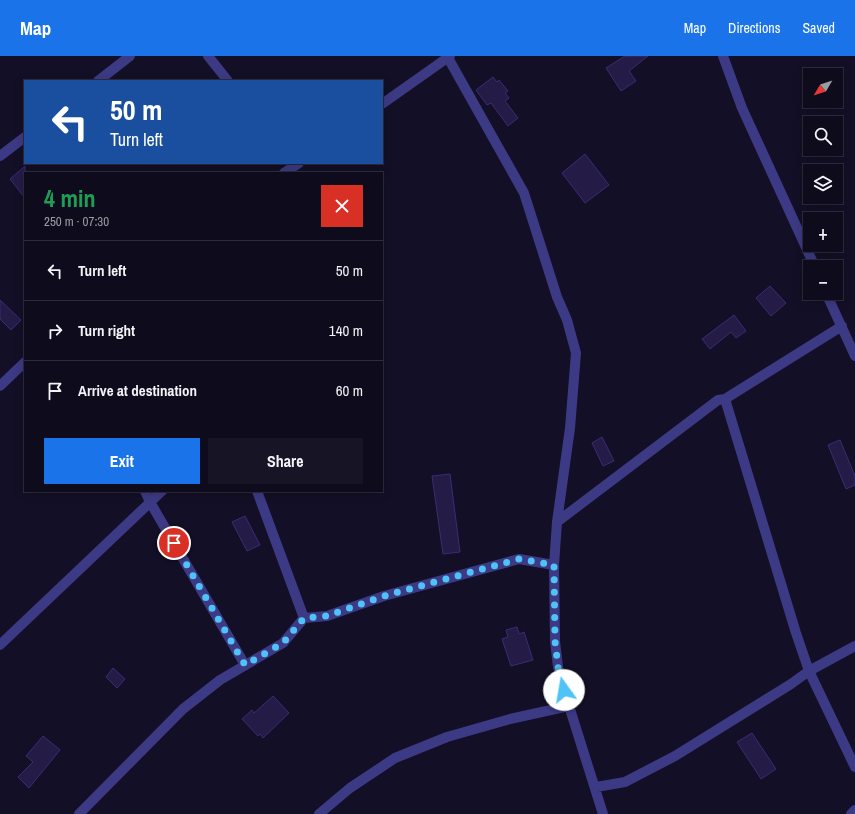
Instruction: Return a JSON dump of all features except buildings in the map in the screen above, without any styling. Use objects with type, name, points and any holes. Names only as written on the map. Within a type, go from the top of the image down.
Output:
[{"type":"street","points":[[99,80],[130,56]]},
{"type":"street","points":[[208,56],[227,80]]},
{"type":"street","points":[[383,103],[448,56],[524,193],[557,297],[567,320],[576,352],[570,428],[557,522],[554,565],[555,641],[558,667],[569,706],[596,787],[603,814]]},
{"type":"street","points":[[723,56],[742,108],[812,260]]},
{"type":"street","points":[[0,156],[24,138]]},
{"type":"street","points":[[285,172],[295,164]]},
{"type":"street","points":[[829,300],[855,356]]},
{"type":"street","points":[[557,522],[718,400],[725,399],[842,326]]},
{"type":"street","points":[[0,386],[24,363]]},
{"type":"street","points":[[725,399],[796,633],[809,671],[855,767]]},
{"type":"street","points":[[145,492],[245,665]]},
{"type":"street","points":[[0,645],[161,492]]},
{"type":"street","points":[[257,492],[304,618]]},
{"type":"street","points":[[79,814],[184,709],[220,680],[283,643],[304,618],[327,616],[384,596],[519,559],[554,565]]},
{"type":"street","points":[[596,787],[625,782],[674,756],[792,684],[809,671],[855,646]]},
{"type":"street","points":[[319,814],[350,788],[396,758],[447,737],[569,706]]},
{"type":"street","points":[[851,814],[855,810]]},
{"type":"route","points":[[174,543],[245,665],[283,643],[304,618],[327,616],[384,596],[519,559],[554,565],[555,641],[558,667],[564,690]]}]
